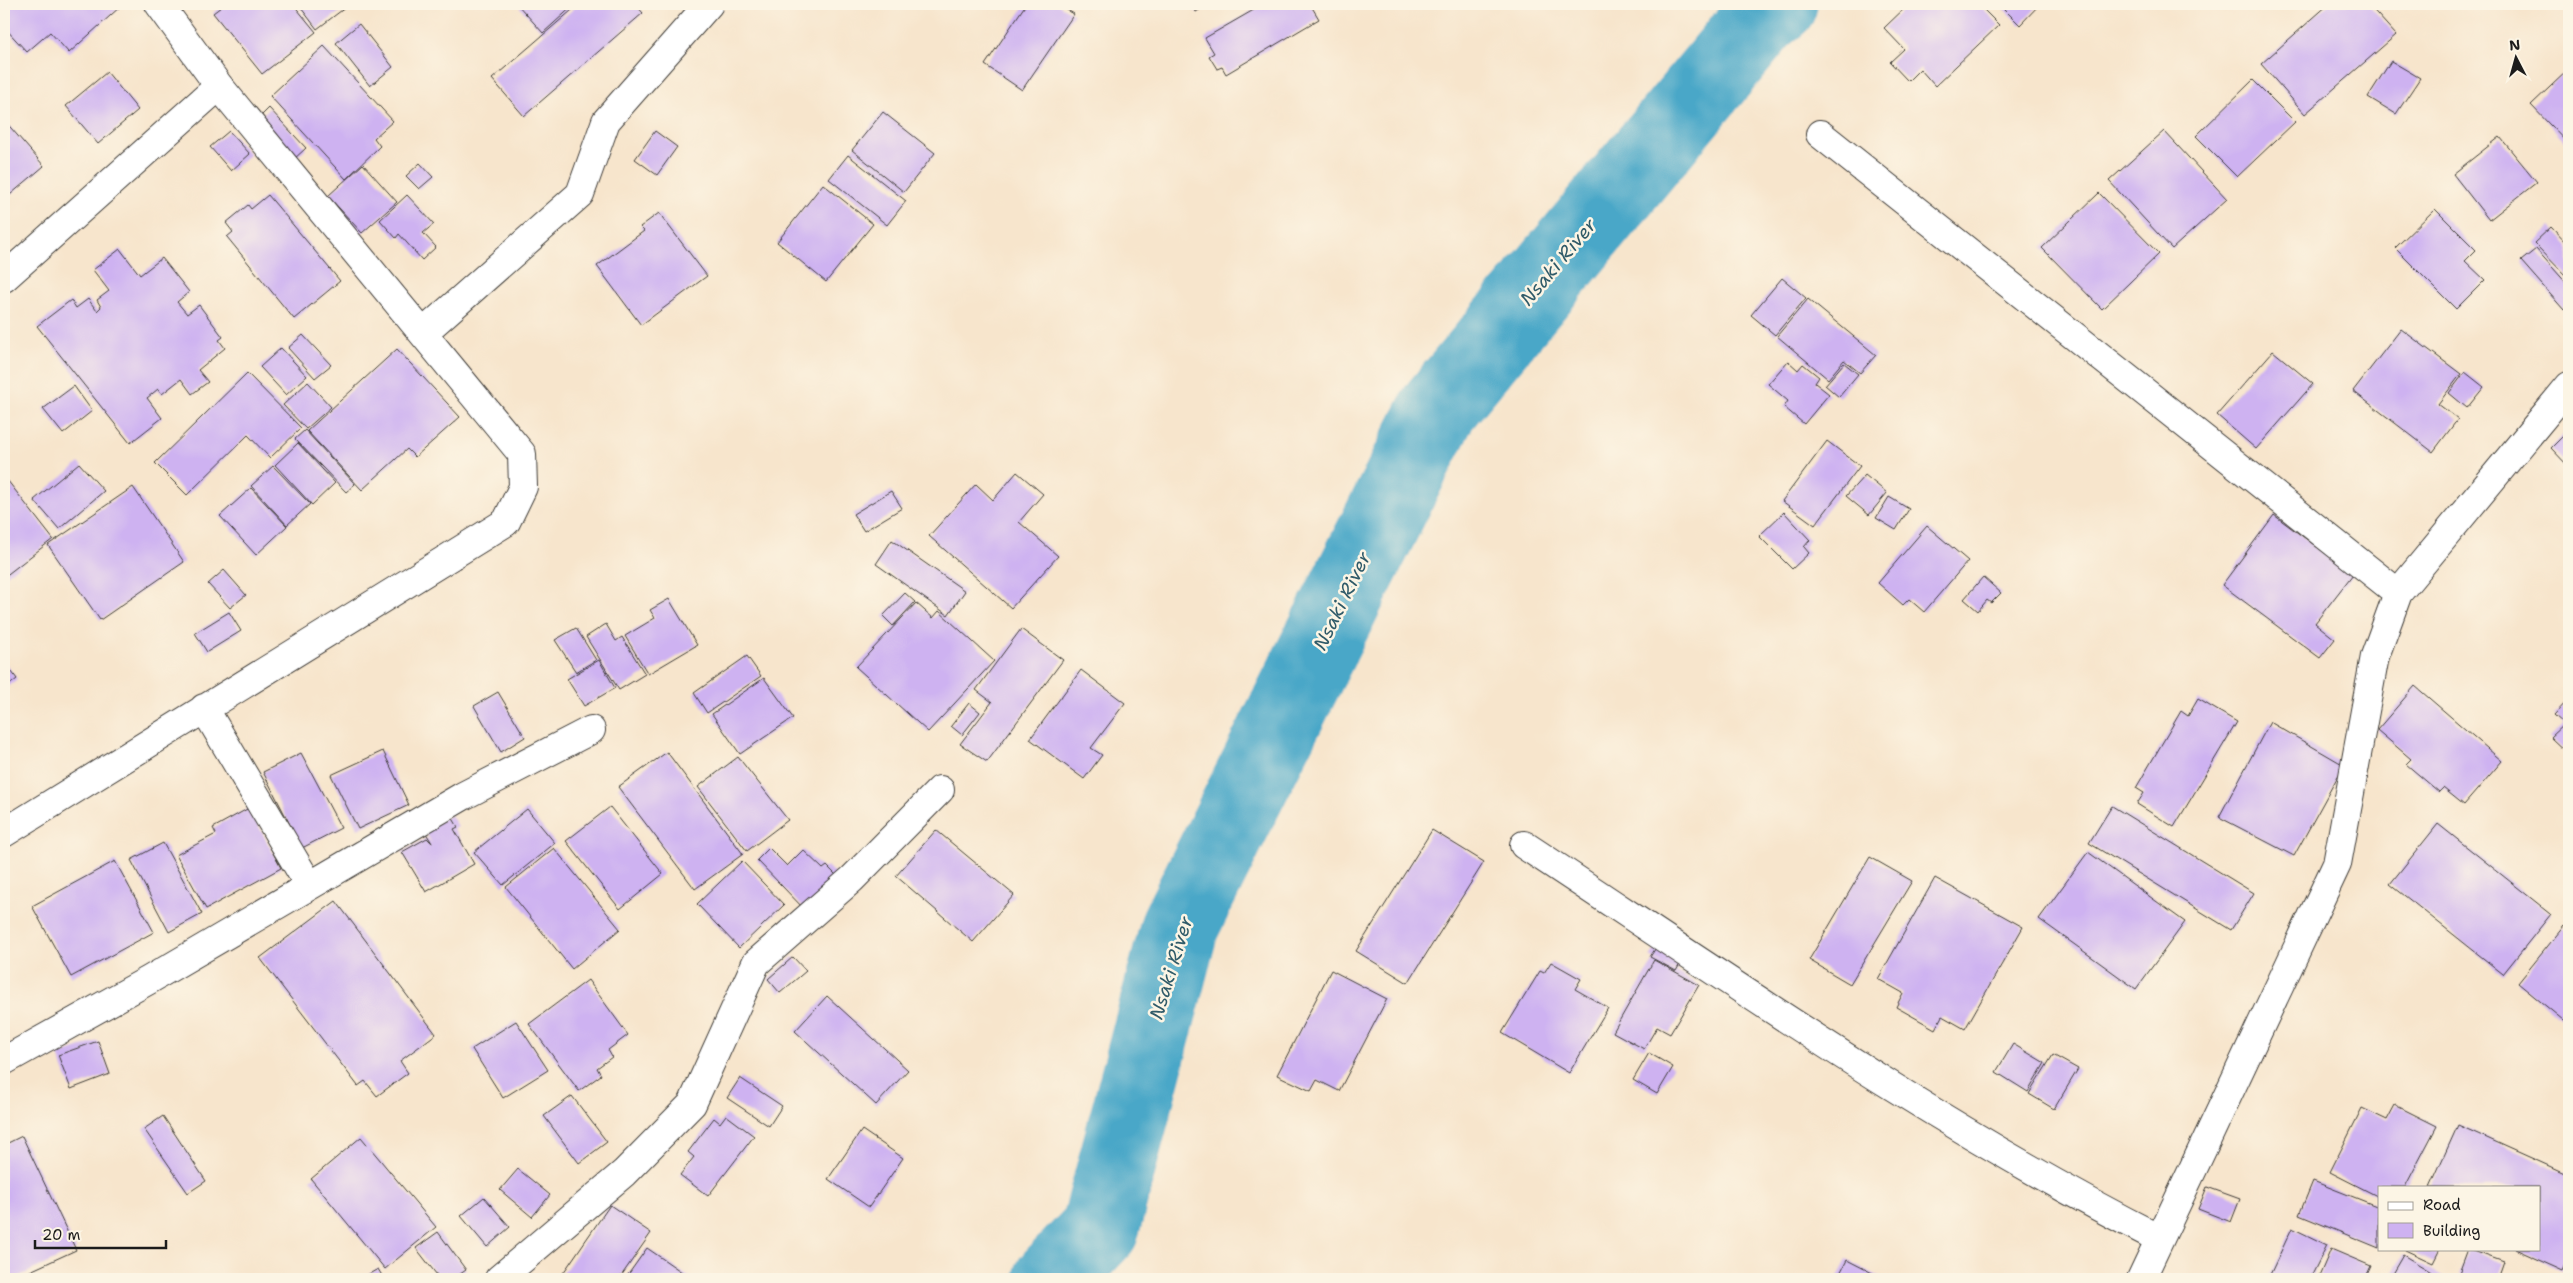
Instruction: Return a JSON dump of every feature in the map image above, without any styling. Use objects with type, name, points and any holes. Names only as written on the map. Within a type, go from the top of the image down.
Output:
[{"type":"street","points":[[4,833],[506,522],[523,487],[522,454],[219,86],[159,4]]},
{"type":"street","points":[[423,333],[580,194],[606,121],[709,4]]},
{"type":"street","points":[[4,278],[219,86]]},
{"type":"street","points":[[1820,134],[2398,592]]},
{"type":"street","points":[[2141,1279],[2337,864],[2376,656],[2398,592],[2569,386]]},
{"type":"street","points":[[204,708],[309,885]]},
{"type":"street","points":[[4,1061],[463,796],[591,730]]},
{"type":"street","points":[[498,1279],[624,1173],[692,1104],[756,963],[852,879],[940,790]]},
{"type":"street","points":[[1524,845],[1897,1091],[2093,1205],[2160,1239]]},
{"type":"building","points":[[4,4],[119,4],[121,6],[69,53],[50,32],[27,52],[4,27]]},
{"type":"building","points":[[225,4],[293,4],[316,32],[262,74],[213,13]]},
{"type":"building","points":[[298,4],[350,4],[317,29]]},
{"type":"building","points":[[517,4],[575,4],[543,33]]},
{"type":"building","points":[[579,4],[635,4],[643,13],[524,116],[492,79]]},
{"type":"building","points":[[1026,4],[1057,4],[1074,14],[1022,90],[985,65]]},
{"type":"building","points":[[1190,4],[1209,4],[1196,12]]},
{"type":"building","points":[[1264,4],[1310,4],[1319,19],[1226,74],[1222,67],[1217,69],[1209,56],[1214,53],[1205,38]]},
{"type":"building","points":[[1909,4],[1978,4],[1999,25],[1935,86],[1920,69],[1908,81],[1890,62],[1904,49],[1884,28]]},
{"type":"building","points":[[1999,4],[2040,4],[2020,25]]},
{"type":"building","points":[[2329,4],[2368,4],[2396,35],[2305,114],[2261,64]]},
{"type":"building","points":[[359,24],[393,67],[370,86],[336,43]]},
{"type":"building","points":[[324,46],[393,121],[374,138],[380,146],[346,179],[270,96]]},
{"type":"building","points":[[2391,61],[2420,78],[2396,114],[2368,97]]},
{"type":"building","points":[[2569,69],[2569,145],[2531,105]]},
{"type":"building","points":[[107,72],[138,110],[98,144],[66,106]]},
{"type":"building","points":[[2253,80],[2295,122],[2237,177],[2196,136]]},
{"type":"building","points":[[269,108],[306,148],[293,160],[257,120]]},
{"type":"building","points":[[883,112],[935,153],[904,192],[852,150]]},
{"type":"building","points":[[4,120],[44,166],[4,200]]},
{"type":"building","points":[[229,131],[250,154],[231,171],[210,147]]},
{"type":"building","points":[[655,131],[677,147],[657,175],[635,159]]},
{"type":"building","points":[[2164,131],[2227,199],[2172,249],[2109,181]]},
{"type":"building","points":[[2500,137],[2537,182],[2489,220],[2453,174]]},
{"type":"building","points":[[848,155],[906,201],[887,225],[829,179]]},
{"type":"building","points":[[420,163],[433,177],[419,189],[406,176]]},
{"type":"building","points":[[363,164],[397,202],[362,233],[328,196]]},
{"type":"building","points":[[823,184],[873,224],[826,282],[777,242]]},
{"type":"building","points":[[2099,193],[2159,254],[2102,309],[2042,248]]},
{"type":"building","points":[[268,195],[340,281],[294,319],[227,237],[233,232],[226,223],[248,205],[251,209]]},
{"type":"building","points":[[407,195],[434,224],[423,233],[436,247],[422,260],[399,234],[396,238],[380,220]]},
{"type":"building","points":[[2435,209],[2476,250],[2465,261],[2485,280],[2456,309],[2395,248]]},
{"type":"building","points":[[659,213],[707,276],[641,325],[597,266],[644,231],[640,227]]},
{"type":"building","points":[[2551,227],[2569,246],[2569,279],[2534,243]]},
{"type":"building","points":[[120,249],[140,275],[162,258],[189,292],[177,302],[187,314],[199,305],[223,337],[219,340],[225,348],[198,370],[208,382],[192,394],[181,379],[162,394],[158,389],[147,398],[162,418],[130,443],[37,326],[71,300],[76,308],[88,299],[97,311],[101,307],[97,300],[109,291],[93,270]]},
{"type":"building","points":[[2536,249],[2569,286],[2569,306],[2564,310],[2521,261]]},
{"type":"building","points":[[1782,278],[1806,298],[1775,335],[1751,315]]},
{"type":"building","points":[[1808,299],[1876,355],[1860,373],[1844,360],[1828,379],[1777,336]]},
{"type":"building","points":[[2401,329],[2461,374],[2438,404],[2458,419],[2433,452],[2353,391]]},
{"type":"building","points":[[303,335],[331,365],[315,378],[288,348]]},
{"type":"building","points":[[281,348],[307,376],[286,395],[260,367]]},
{"type":"building","points":[[397,349],[460,417],[415,457],[407,449],[362,490],[307,431]]},
{"type":"building","points":[[2273,351],[2313,384],[2256,449],[2217,415]]},
{"type":"building","points":[[1788,361],[1798,370],[1803,364],[1819,377],[1815,383],[1829,394],[1804,424],[1784,407],[1788,401],[1768,384]]},
{"type":"building","points":[[1844,363],[1858,374],[1839,397],[1825,385]]},
{"type":"building","points":[[2465,372],[2484,387],[2467,408],[2449,393]]},
{"type":"building","points":[[247,373],[301,428],[270,458],[248,435],[187,495],[155,463]]},
{"type":"building","points":[[308,382],[331,407],[306,429],[283,405]]},
{"type":"building","points":[[74,386],[92,411],[63,434],[43,409]]},
{"type":"building","points":[[305,430],[355,484],[346,492],[295,439]]},
{"type":"building","points":[[2569,430],[2569,467],[2551,448]]},
{"type":"building","points":[[1827,441],[1860,466],[1815,525],[1782,501]]},
{"type":"building","points":[[298,443],[335,483],[312,505],[275,465]]},
{"type":"building","points":[[79,463],[104,491],[59,529],[34,500]]},
{"type":"building","points":[[273,466],[310,504],[287,525],[251,486]]},
{"type":"building","points":[[1017,472],[1043,494],[1019,522],[1058,556],[1011,608],[929,536],[976,484],[993,500]]},
{"type":"building","points":[[1865,475],[1887,493],[1869,515],[1846,496]]},
{"type":"building","points":[[4,476],[53,539],[4,577]]},
{"type":"building","points":[[133,487],[184,562],[100,620],[48,545]]},
{"type":"building","points":[[251,488],[287,526],[256,555],[220,516]]},
{"type":"building","points":[[891,491],[902,508],[864,531],[853,514]]},
{"type":"building","points":[[1889,497],[1909,509],[1896,530],[1876,518]]},
{"type":"building","points":[[1784,512],[1810,540],[1804,547],[1809,553],[1792,569],[1759,536]]},
{"type":"building","points":[[2274,515],[2353,574],[2315,623],[2335,639],[2320,658],[2222,585]]},
{"type":"building","points":[[1927,526],[1968,561],[1924,612],[1909,599],[1903,605],[1878,583]]},
{"type":"building","points":[[892,540],[965,591],[948,615],[876,564]]},
{"type":"building","points":[[224,570],[246,595],[230,608],[208,584]]},
{"type":"building","points":[[1983,577],[2001,593],[1991,603],[1987,600],[1978,611],[1964,599]]},
{"type":"building","points":[[905,593],[915,602],[893,626],[883,616]]},
{"type":"building","points":[[669,599],[697,645],[648,674],[625,636],[655,618],[650,610]]},
{"type":"building","points":[[916,603],[933,618],[939,611],[994,661],[928,732],[856,667]]},
{"type":"building","points":[[229,612],[241,631],[207,652],[195,633]]},
{"type":"building","points":[[606,624],[616,641],[622,637],[645,674],[619,690],[586,637]]},
{"type":"building","points":[[576,628],[596,660],[576,672],[555,640]]},
{"type":"building","points":[[1021,629],[1063,660],[987,762],[960,744],[992,702],[976,690]]},
{"type":"building","points":[[747,656],[761,676],[707,713],[694,693]]},
{"type":"building","points":[[599,660],[615,688],[584,706],[567,679]]},
{"type":"building","points":[[4,661],[17,679],[4,689]]},
{"type":"building","points":[[1081,670],[1125,703],[1091,748],[1102,755],[1084,779],[1030,739]]},
{"type":"building","points":[[764,678],[793,718],[740,754],[712,714]]},
{"type":"building","points":[[2415,686],[2502,761],[2464,805],[2443,788],[2439,792],[2406,764],[2411,759],[2377,730]]},
{"type":"building","points":[[498,692],[525,737],[501,752],[474,706]]},
{"type":"building","points":[[2198,699],[2237,722],[2174,827],[2137,804],[2144,793],[2136,788],[2181,711],[2188,716]]},
{"type":"building","points":[[2569,699],[2569,755],[2550,737],[2564,724],[2554,715]]},
{"type":"building","points":[[969,703],[980,712],[962,735],[951,726]]},
{"type":"building","points":[[2270,722],[2344,765],[2294,856],[2219,817]]},
{"type":"building","points":[[383,751],[409,805],[358,829],[331,775]]},
{"type":"building","points":[[667,752],[743,854],[695,889],[618,787]]},
{"type":"building","points":[[301,753],[341,828],[302,848],[263,772]]},
{"type":"building","points":[[738,757],[788,820],[747,851],[698,787]]},
{"type":"building","points":[[2112,806],[2254,893],[2231,930],[2089,843]]},
{"type":"building","points":[[610,807],[663,874],[620,909],[566,841]]},
{"type":"building","points":[[249,808],[281,868],[206,909],[176,855],[216,834],[213,828]]},
{"type":"building","points":[[527,809],[555,843],[503,885],[474,852]]},
{"type":"building","points":[[451,815],[458,827],[454,829],[474,864],[426,892],[402,852],[427,838],[432,843],[424,830]]},
{"type":"building","points":[[2438,824],[2551,914],[2503,974],[2390,884]]},
{"type":"building","points":[[936,830],[1014,895],[973,942],[896,876]]},
{"type":"building","points":[[1432,830],[1484,862],[1408,983],[1356,951]]},
{"type":"building","points":[[163,843],[202,914],[169,932],[131,860]]},
{"type":"building","points":[[554,848],[620,929],[572,969],[506,887]]},
{"type":"building","points":[[769,848],[787,866],[803,850],[823,869],[827,866],[839,878],[806,911],[757,860]]},
{"type":"building","points":[[2088,852],[2185,922],[2136,989],[2039,919]]},
{"type":"building","points":[[1870,857],[1912,881],[1850,984],[1809,960]]},
{"type":"building","points":[[115,861],[154,932],[71,977],[32,906]]},
{"type":"building","points":[[742,861],[784,905],[739,948],[697,904]]},
{"type":"building","points":[[1935,878],[2023,927],[1965,1029],[1942,1016],[1935,1029],[1896,1007],[1903,993],[1878,979]]},
{"type":"building","points":[[336,901],[436,1034],[400,1061],[408,1073],[377,1096],[365,1081],[358,1086],[260,958]]},
{"type":"building","points":[[2564,926],[2569,930],[2569,1025],[2518,983]]},
{"type":"building","points":[[1659,943],[1684,957],[1676,971],[1650,957]]},
{"type":"building","points":[[793,957],[806,971],[780,993],[768,979]]},
{"type":"building","points":[[1654,960],[1699,985],[1670,1034],[1657,1027],[1644,1049],[1613,1032]]},
{"type":"building","points":[[1551,962],[1581,979],[1575,989],[1608,1008],[1569,1073],[1502,1033],[1540,971],[1544,973]]},
{"type":"building","points":[[1331,970],[1387,999],[1339,1091],[1317,1080],[1311,1091],[1277,1075]]},
{"type":"building","points":[[588,980],[628,1035],[608,1050],[612,1057],[597,1068],[601,1075],[579,1091],[529,1024]]},
{"type":"building","points":[[827,996],[908,1070],[876,1105],[795,1031]]},
{"type":"building","points":[[516,1021],[548,1070],[503,1098],[472,1049]]},
{"type":"building","points":[[98,1041],[110,1074],[71,1089],[58,1055]]},
{"type":"building","points":[[2013,1044],[2045,1063],[2028,1092],[1996,1072]]},
{"type":"building","points":[[1649,1053],[1673,1067],[1657,1094],[1633,1080]]},
{"type":"building","points":[[2053,1055],[2078,1069],[2054,1109],[2029,1094]]},
{"type":"building","points":[[740,1078],[782,1106],[769,1126],[727,1098]]},
{"type":"building","points":[[572,1096],[607,1142],[579,1163],[544,1116]]},
{"type":"building","points":[[2395,1105],[2437,1126],[2406,1186],[2378,1186],[2378,1196],[2330,1172],[2362,1108],[2387,1120]]},
{"type":"building","points":[[726,1115],[754,1136],[708,1196],[680,1175],[694,1157],[688,1152],[714,1118],[720,1123]]},
{"type":"building","points":[[163,1116],[206,1181],[188,1193],[144,1129]]},
{"type":"building","points":[[2458,1125],[2569,1175],[2569,1255],[2562,1270],[2517,1250],[2540,1250],[2540,1186],[2430,1186]]},
{"type":"building","points":[[862,1130],[903,1158],[869,1207],[828,1179]]},
{"type":"building","points":[[22,1136],[76,1250],[13,1279],[6,1279],[4,1274],[4,1145]]},
{"type":"building","points":[[361,1137],[436,1227],[385,1269],[311,1179]]},
{"type":"building","points":[[518,1169],[550,1195],[532,1217],[500,1190]]},
{"type":"building","points":[[2313,1181],[2378,1207],[2378,1248],[2299,1215]]},
{"type":"building","points":[[2207,1187],[2240,1199],[2231,1222],[2198,1209]]},
{"type":"building","points":[[484,1197],[510,1227],[487,1247],[461,1216]]},
{"type":"building","points":[[610,1205],[651,1233],[619,1279],[559,1279]]},
{"type":"building","points":[[2292,1228],[2327,1245],[2310,1279],[2268,1279]]},
{"type":"building","points":[[438,1232],[466,1270],[453,1279],[440,1279],[416,1248]]},
{"type":"building","points":[[647,1248],[692,1279],[625,1279]]},
{"type":"building","points":[[2331,1249],[2371,1266],[2365,1279],[2318,1279]]},
{"type":"building","points":[[2405,1250],[2440,1250],[2433,1263]]},
{"type":"building","points":[[2468,1250],[2504,1262],[2498,1279],[2475,1279],[2459,1273]]},
{"type":"building","points":[[2403,1255],[2443,1279],[2389,1279]]},
{"type":"building","points":[[1847,1260],[1884,1279],[1837,1279]]},
{"type":"building","points":[[378,1269],[384,1279],[360,1279]]},
{"type":"waterway","name":"Nsaki River","points":[[1053,1279],[1100,1229],[1180,925],[1439,407],[1764,15],[1778,4]]}]
